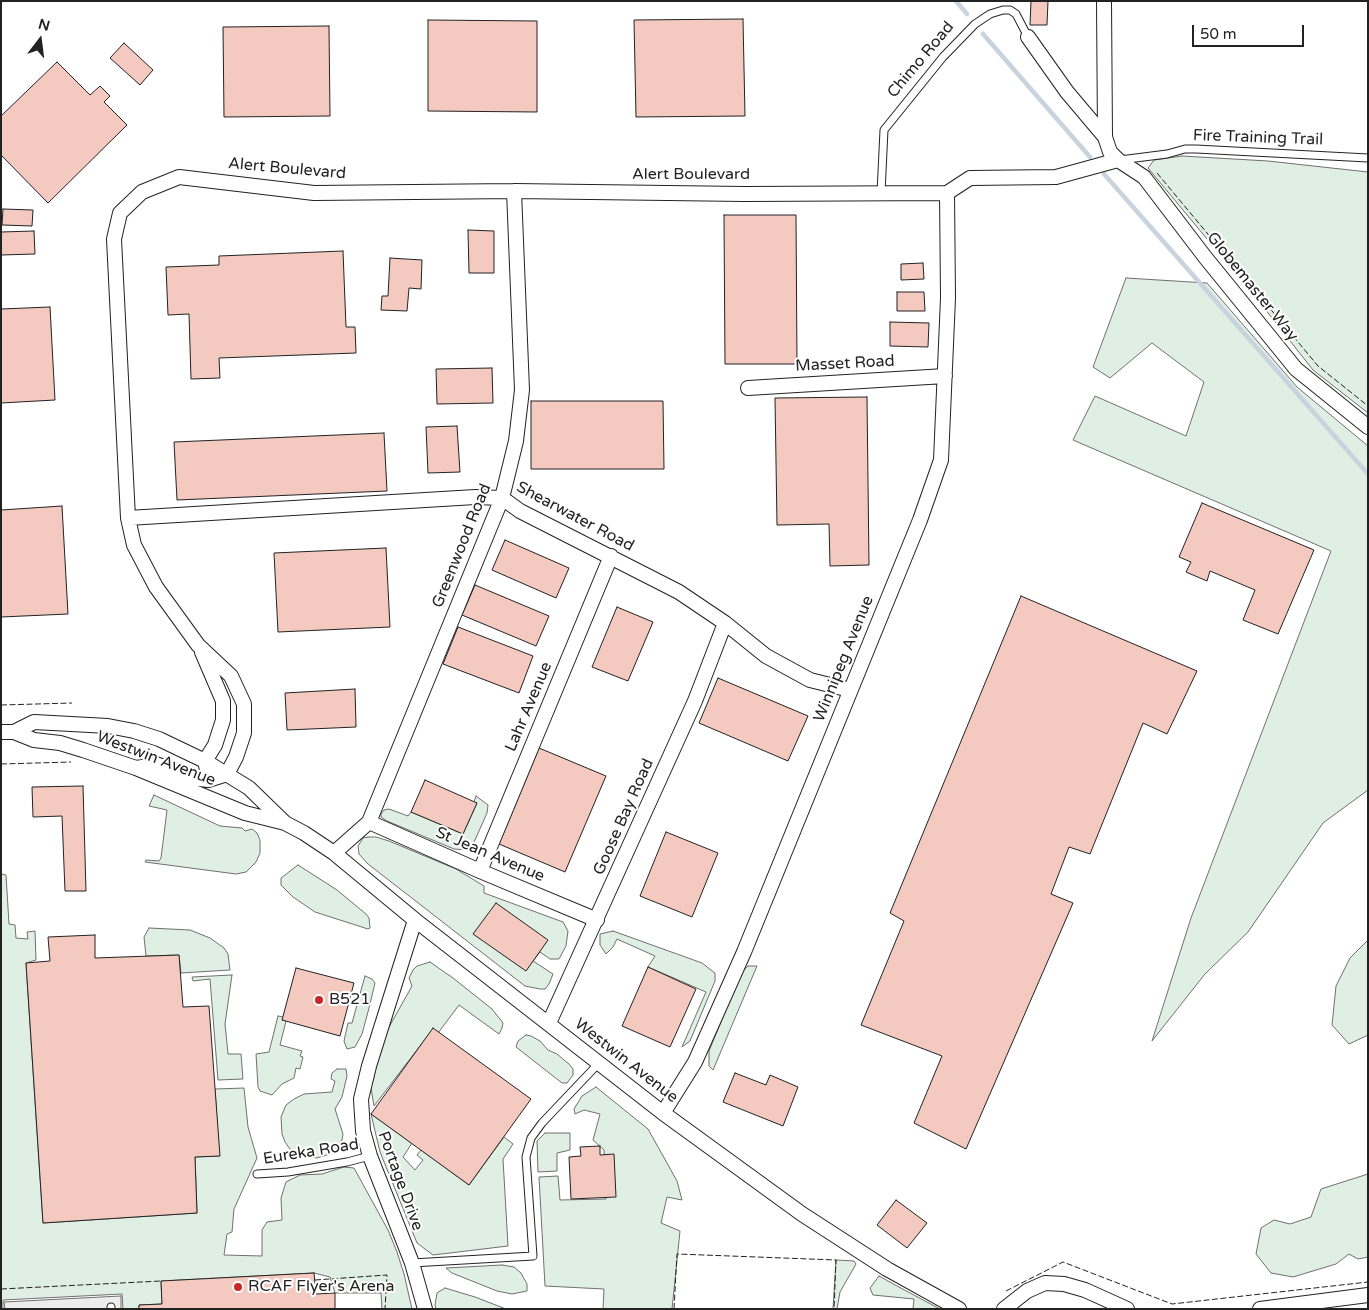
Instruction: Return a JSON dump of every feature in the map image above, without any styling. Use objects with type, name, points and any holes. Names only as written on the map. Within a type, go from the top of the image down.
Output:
[{"type":"street","points":[[1104,1],[1105,137]]},
{"type":"street","name":"Chimo Road","points":[[1028,37],[1067,92],[1105,137],[1110,152],[1118,160]]},
{"type":"street","points":[[947,193],[970,178],[1056,177],[1118,160]]},
{"type":"street","name":"Globemaster Way","points":[[1118,160],[1144,177],[1204,256],[1296,370],[1368,427]]},
{"type":"street","name":"Alert Boulevard","points":[[226,774],[236,757],[244,733],[244,704],[231,676],[198,645],[156,587],[134,546],[128,518],[114,239],[120,213],[142,192],[179,177],[314,193],[514,191],[947,193]]},
{"type":"street","name":"Greenwood Road","points":[[334,853],[368,822],[502,498],[516,441],[522,390],[514,191]]},
{"type":"street","name":"Winnipeg Avenue","points":[[663,1113],[695,1062],[741,961],[920,520],[942,460],[948,298],[947,193]]},
{"type":"street","name":"Masset Road","points":[[748,388],[945,376]]},
{"type":"street","name":"Shearwater Road","points":[[128,518],[475,497],[502,498],[520,511],[679,592],[725,622],[766,656],[810,680],[850,690]]},
{"type":"street","name":"Lahr Avenue","points":[[480,871],[611,556]]},
{"type":"street","name":"Goose Bay Road","points":[[549,1023],[695,701],[725,622]]},
{"type":"street","name":"Alert Boulevard","points":[[198,645],[223,701],[223,720],[215,745],[206,761]]},
{"type":"street","name":"Westwin Avenue","points":[[8,732],[34,722],[108,726],[134,731],[159,739],[206,761],[249,788],[285,823]]},
{"type":"street","name":"Westwin Avenue","points":[[8,732],[34,740],[75,747],[136,768],[245,813],[285,823],[304,833],[334,853],[416,920],[663,1113],[802,1214],[887,1269],[959,1309]]},
{"type":"street","points":[[206,761],[208,780],[217,800]]},
{"type":"street","points":[[136,768],[156,764],[192,778],[208,780],[226,774]]},
{"type":"street","name":"St Jean Avenue","points":[[368,822],[597,920]]},
{"type":"street","name":"Portage Drive","points":[[416,920],[369,1066],[361,1099],[363,1131],[370,1156],[412,1263],[425,1309]]},
{"type":"street","points":[[1004,1309],[1028,1291],[1045,1284],[1064,1284],[1086,1290],[1127,1309]]},
{"type":"street","points":[[1260,1309],[1368,1295]]},
{"type":"lane","name":"Chimo Road","points":[[881,193],[884,130],[943,57],[974,24],[990,14],[1010,10],[1016,14],[1028,37]]},
{"type":"lane","name":"Fire Training Trail","points":[[1118,160],[1167,154],[1185,149],[1368,158]]},
{"type":"lane","points":[[412,1263],[533,1256],[526,1157],[531,1138],[542,1123],[599,1063]]},
{"type":"lane","name":"Eureka Road","points":[[257,1174],[288,1172],[370,1156]]},
{"type":"green space","points":[[1182,156],[1268,161],[1368,172],[1368,413],[1313,370],[1257,299],[1148,168],[1154,160]]},
{"type":"green space","points":[[1126,278],[1207,283],[1297,387],[1368,446],[1368,790],[1323,823],[1248,932],[1205,974],[1152,1041],[1191,918],[1331,551],[1073,440],[1095,396],[1186,436],[1204,382],[1152,343],[1110,378],[1093,367]]},
{"type":"green space","points":[[154,795],[220,826],[242,828],[245,831],[252,829],[257,833],[260,840],[260,853],[256,862],[246,872],[236,874],[145,862],[146,860],[159,861],[161,858],[167,810],[149,806]]},
{"type":"green space","points":[[476,796],[488,805],[487,813],[471,848],[467,850],[454,849],[381,817],[384,810],[389,809],[408,816],[411,812],[463,834],[477,803],[474,802]]},
{"type":"green space","points":[[368,837],[389,841],[456,869],[484,886],[484,893],[563,922],[568,931],[566,946],[559,959],[550,959],[540,952],[533,961],[553,974],[545,989],[525,986],[368,864],[359,854],[358,846],[363,838]]},
{"type":"green space","points":[[298,865],[337,890],[366,914],[369,918],[370,928],[368,929],[315,912],[293,897],[281,885],[281,878]]},
{"type":"green space","points":[[1,874],[6,875],[9,924],[15,925],[16,938],[28,939],[27,932],[35,931],[36,960],[26,963],[43,1223],[197,1213],[195,1157],[219,1156],[215,1089],[244,1088],[248,1127],[257,1158],[234,1209],[232,1232],[227,1234],[224,1255],[262,1256],[262,1230],[267,1222],[282,1220],[281,1198],[286,1182],[300,1175],[322,1174],[344,1167],[354,1168],[388,1230],[404,1274],[412,1309],[382,1309],[381,1293],[335,1293],[330,1277],[314,1273],[161,1281],[162,1304],[139,1305],[139,1309],[123,1309],[122,1294],[3,1300],[3,1309],[1,1309]]},
{"type":"green space","points":[[149,928],[190,930],[210,938],[224,948],[228,954],[230,970],[181,973],[179,955],[146,956],[144,937]]},
{"type":"green space","points":[[613,931],[702,963],[715,973],[715,981],[690,1041],[682,1047],[706,992],[648,967],[655,956],[617,939],[613,947],[606,954],[600,945],[600,934]]},
{"type":"green space","points":[[1368,940],[1368,1035],[1349,1044],[1332,1025],[1336,986],[1350,958]]},
{"type":"green space","points":[[430,962],[492,1009],[503,1023],[502,1028],[499,1034],[459,1005],[438,1033],[433,1029],[374,1106],[371,1088],[384,1036],[412,986],[409,978],[413,970],[417,966]]},
{"type":"green space","points":[[748,966],[757,966],[713,1070],[709,1066],[709,1051],[741,973]]},
{"type":"green space","points":[[232,975],[225,1024],[228,1054],[241,1054],[243,1079],[218,1080],[210,979],[193,981],[192,977]]},
{"type":"green space","points":[[365,976],[372,979],[375,983],[369,1008],[362,1034],[355,1047],[347,1049],[344,1041],[348,1023],[352,1023]]},
{"type":"green space","points":[[278,1016],[283,1017],[282,1020],[286,1021],[280,1045],[302,1051],[300,1056],[303,1057],[300,1069],[296,1068],[294,1078],[282,1084],[272,1095],[260,1091],[258,1087],[256,1054],[269,1052]]},
{"type":"green space","points":[[526,1035],[540,1041],[548,1050],[557,1054],[569,1064],[573,1069],[573,1075],[567,1083],[562,1083],[516,1047],[518,1041]]},
{"type":"green space","points":[[337,1069],[346,1069],[347,1076],[342,1097],[335,1109],[343,1134],[342,1140],[333,1153],[317,1158],[290,1149],[282,1134],[281,1117],[286,1105],[304,1094],[332,1092],[335,1081],[331,1079],[332,1073]]},
{"type":"green space","points":[[596,1087],[648,1129],[677,1181],[682,1200],[667,1197],[661,1223],[680,1231],[672,1309],[603,1309],[604,1289],[545,1286],[539,1177],[558,1176],[560,1200],[606,1199],[604,1150],[593,1140],[600,1114],[584,1110],[575,1114],[574,1109],[582,1096]]},
{"type":"green space","points":[[371,1114],[412,1143],[403,1157],[415,1170],[423,1160],[417,1155],[421,1150],[469,1185],[504,1137],[513,1144],[503,1159],[508,1246],[433,1255],[417,1243],[380,1152]]},
{"type":"green space","points":[[545,1133],[570,1133],[570,1150],[557,1153],[557,1171],[538,1172],[537,1141]]},
{"type":"green space","points":[[1368,1174],[1368,1257],[1358,1259],[1349,1254],[1336,1264],[1293,1277],[1271,1273],[1256,1254],[1261,1228],[1274,1220],[1290,1224],[1311,1217],[1321,1189]]},
{"type":"green space","points":[[836,1260],[854,1261],[856,1264],[840,1292],[837,1309],[833,1309]]},
{"type":"green space","points":[[502,1265],[514,1267],[521,1273],[527,1284],[527,1291],[512,1294],[497,1291],[452,1273],[446,1268]]},
{"type":"green space","points":[[879,1276],[940,1309],[913,1309],[914,1299],[873,1295],[870,1288]]},
{"type":"green space","points":[[445,1288],[506,1309],[436,1309],[437,1293]]},
{"type":"shaded area","points":[[121,1296],[121,1309],[5,1309],[4,1302]]},
{"type":"building","points":[[1031,1],[1048,1],[1047,25],[1030,25]]},
{"type":"building","points":[[743,19],[745,116],[636,117],[634,20]]},
{"type":"building","points":[[428,20],[537,21],[537,112],[428,111]]},
{"type":"building","points":[[329,26],[330,116],[224,117],[223,27]]},
{"type":"building","points":[[124,43],[153,70],[140,85],[110,58]]},
{"type":"building","points":[[57,62],[90,95],[100,86],[110,96],[104,102],[127,125],[48,203],[1,155],[1,116]]},
{"type":"building","points":[[3,209],[33,210],[32,226],[2,225]]},
{"type":"building","points":[[724,215],[796,215],[797,364],[725,364]]},
{"type":"building","points":[[468,230],[494,231],[494,273],[469,273]]},
{"type":"building","points":[[34,231],[35,254],[1,255],[1,232]]},
{"type":"building","points":[[343,251],[346,327],[355,327],[356,353],[219,358],[220,378],[191,379],[189,314],[168,315],[166,267],[219,265],[219,256]]},
{"type":"building","points":[[390,258],[422,260],[421,289],[409,288],[407,311],[381,310],[382,296],[388,296]]},
{"type":"building","points":[[923,263],[924,279],[901,280],[901,264]]},
{"type":"building","points":[[897,292],[924,292],[925,311],[897,311]]},
{"type":"building","points":[[50,307],[55,400],[1,403],[1,309]]},
{"type":"building","points":[[890,322],[929,323],[928,347],[890,346]]},
{"type":"building","points":[[492,368],[493,403],[437,404],[436,369]]},
{"type":"building","points":[[867,397],[869,565],[830,566],[829,524],[777,525],[775,398]]},
{"type":"building","points":[[531,401],[663,401],[664,469],[531,469]]},
{"type":"building","points":[[457,426],[460,472],[428,473],[426,427]]},
{"type":"building","points":[[384,433],[387,491],[177,500],[174,442]]},
{"type":"building","points":[[1202,503],[1314,550],[1278,634],[1243,620],[1255,590],[1210,571],[1207,581],[1186,572],[1191,562],[1179,557]]},
{"type":"building","points":[[62,506],[68,614],[1,617],[1,510]]},
{"type":"building","points":[[505,540],[569,568],[556,598],[492,570]]},
{"type":"building","points":[[386,548],[390,627],[278,632],[274,553]]},
{"type":"building","points":[[475,585],[549,616],[536,646],[462,615]]},
{"type":"building","points":[[1021,596],[1197,671],[1167,734],[1143,723],[1090,854],[1069,847],[1051,894],[1073,903],[966,1149],[914,1123],[942,1056],[861,1025],[904,921],[890,913]]},
{"type":"building","points":[[617,607],[653,622],[628,681],[592,667]]},
{"type":"building","points":[[458,627],[533,656],[519,693],[443,664]]},
{"type":"building","points":[[718,678],[808,716],[788,761],[699,723]]},
{"type":"building","points":[[355,689],[356,727],[287,730],[285,693]]},
{"type":"building","points":[[539,748],[606,776],[565,872],[499,844]]},
{"type":"building","points":[[425,780],[477,803],[463,834],[411,812]]},
{"type":"building","points":[[83,786],[86,891],[65,891],[62,816],[33,817],[32,787]]},
{"type":"building","points":[[666,832],[718,853],[692,917],[640,896]]},
{"type":"building","points":[[496,903],[548,940],[526,971],[473,934]]},
{"type":"building","points":[[95,935],[95,958],[179,955],[183,1007],[209,1006],[220,1156],[195,1157],[197,1213],[43,1223],[26,963],[50,961],[48,937]]},
{"type":"building","points":[[648,967],[696,989],[670,1047],[622,1026]]},
{"type":"building","name":"B521","points":[[296,968],[354,983],[340,1036],[282,1020]]},
{"type":"building","points":[[433,1028],[531,1099],[469,1185],[371,1114]]},
{"type":"building","points":[[735,1073],[766,1085],[770,1075],[798,1087],[783,1126],[723,1102]]},
{"type":"building","points":[[600,1146],[600,1155],[614,1154],[616,1197],[571,1199],[569,1157],[581,1156],[580,1147]]},
{"type":"building","points":[[896,1200],[927,1223],[907,1248],[877,1225]]},
{"type":"building","name":"RCAF Flyer's Arena","points":[[314,1273],[316,1294],[335,1293],[335,1309],[139,1309],[139,1305],[162,1304],[161,1281]]},
{"type":"waterway","points":[[956,1],[967,14]]},
{"type":"waterway","points":[[983,34],[1090,157]]},
{"type":"waterway","points":[[1104,174],[1368,474]]},
{"type":"fence","points":[[1157,173],[1318,366],[1368,406]]},
{"type":"fence","points":[[1,705],[72,703]]},
{"type":"fence","points":[[1,764],[71,762]]},
{"type":"fence","points":[[674,1309],[677,1254],[836,1260],[834,1309]]},
{"type":"fence","points":[[1006,1291],[1063,1262],[1172,1304],[1368,1282]]},
{"type":"fence","points":[[315,1280],[387,1275],[385,1309]]},
{"type":"fence","points":[[1,1289],[161,1281]]},
{"type":"place","name":"B521","points":[[319,1000]]},
{"type":"place","name":"RCAF Flyer's Arena","points":[[238,1287]]}]
